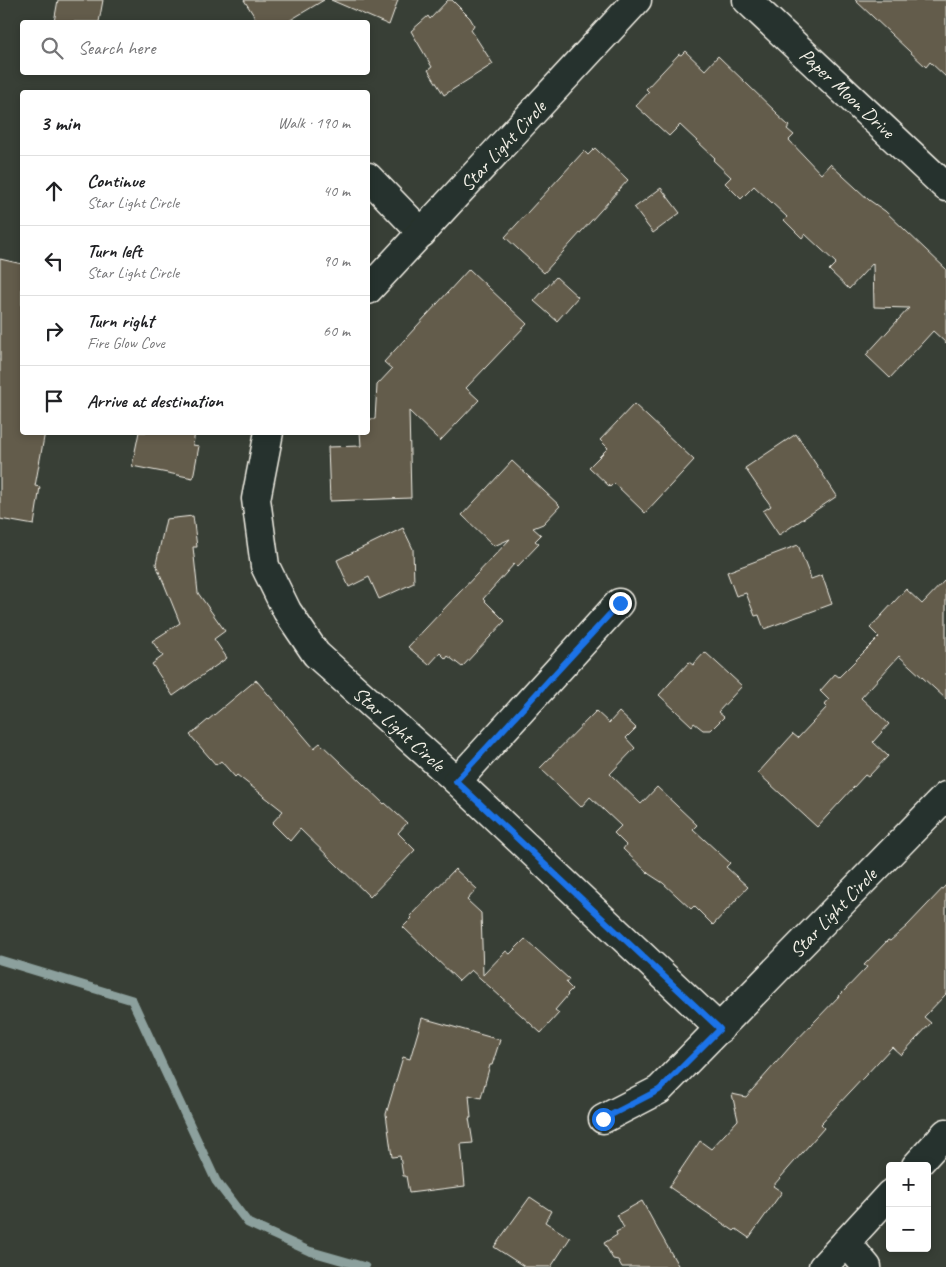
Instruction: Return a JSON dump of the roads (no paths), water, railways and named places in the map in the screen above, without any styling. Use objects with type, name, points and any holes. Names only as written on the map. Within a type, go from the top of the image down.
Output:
[{"type":"street","name":"Star Light Circle","points":[[370,288],[637,0]]},
{"type":"street","name":"Paper Moon Drive","points":[[747,0],[946,187]]},
{"type":"street","points":[[370,178],[422,233]]},
{"type":"street","name":"Star Light Circle","points":[[268,435],[256,499],[266,566],[287,611],[316,654],[456,781],[720,1029]]},
{"type":"street","points":[[456,781],[620,603]]},
{"type":"street","name":"Star Light Circle","points":[[603,1119],[659,1090],[946,796]]},
{"type":"street","points":[[920,1162],[946,1133]]},
{"type":"street","points":[[823,1267],[886,1198]]},
{"type":"street","points":[[846,1242],[867,1267]]},
{"type":"waterway","points":[[0,960],[132,1000],[216,1181],[248,1223],[309,1251],[365,1267]]}]
